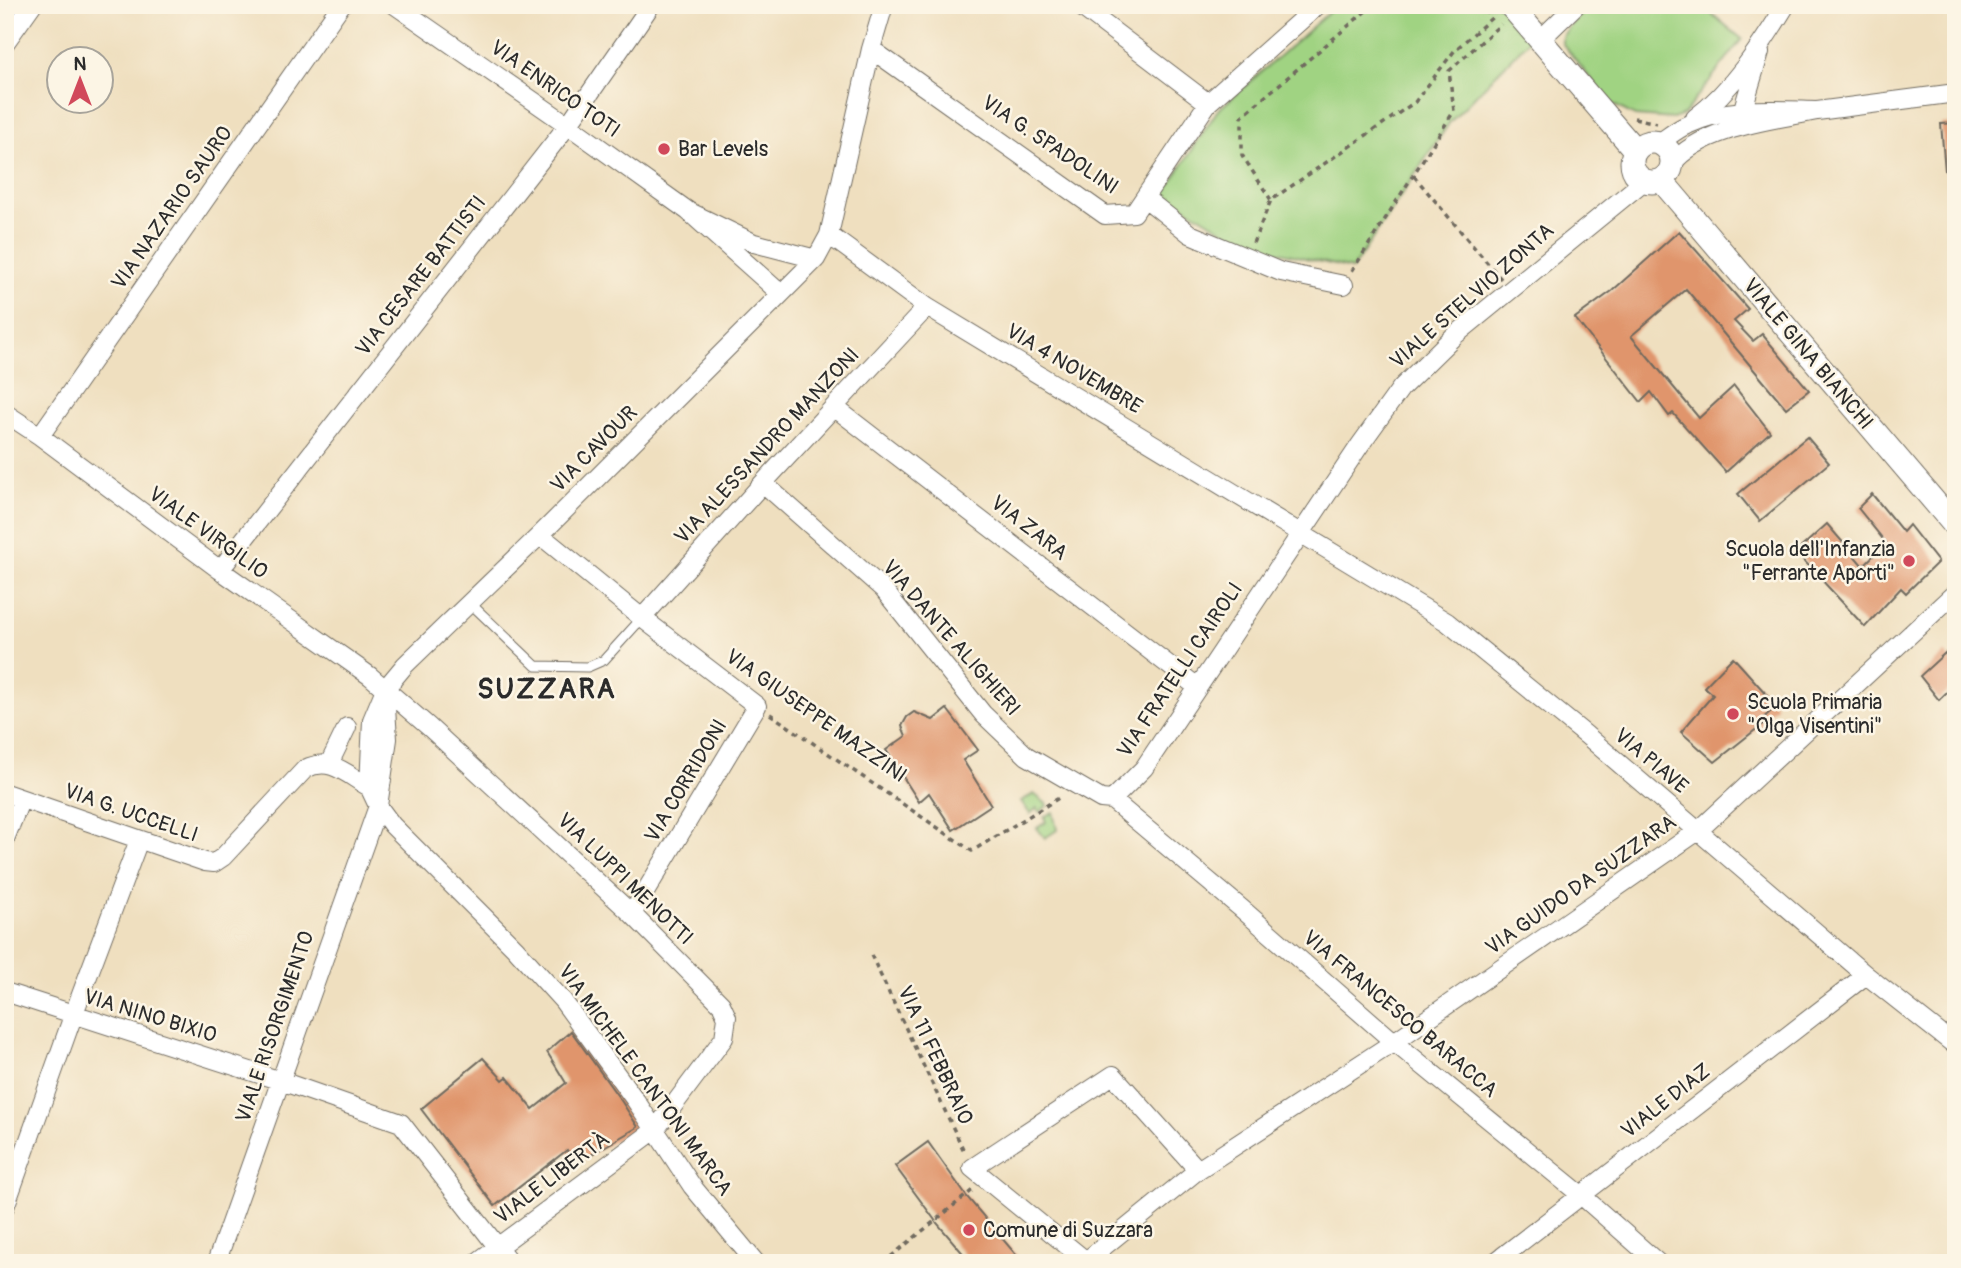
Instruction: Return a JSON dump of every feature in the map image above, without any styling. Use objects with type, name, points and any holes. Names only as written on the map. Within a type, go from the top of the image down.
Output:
[{"type":"street","points":[[5,43],[32,5]]},
{"type":"street","name":"VIA NAZARIO SAURO","points":[[40,436],[341,5]]},
{"type":"street","name":"VIA ENRICO TOTI","points":[[395,5],[688,211],[745,259],[781,294]]},
{"type":"street","name":"VIA CESARE BATTISTI","points":[[220,570],[568,125],[651,5]]},
{"type":"street","name":"VIA CAVOUR","points":[[369,787],[372,720],[385,689],[405,665],[540,535],[816,258],[829,235],[871,49],[884,5]]},
{"type":"street","points":[[1079,5],[1208,103]]},
{"type":"street","name":"VIA G. SPADOLINI","points":[[871,49],[1105,215],[1134,213],[1208,103],[1318,5]]},
{"type":"street","points":[[1540,40],[1576,5]]},
{"type":"street","points":[[1686,125],[1713,104],[1763,43],[1786,5]]},
{"type":"street","points":[[1507,13],[1540,40],[1635,150]]},
{"type":"street","points":[[1708,139],[1726,121],[1737,118],[1742,112],[1763,43]]},
{"type":"street","name":"VIALE STELVIO ZONTA","points":[[1302,532],[1401,388],[1452,337],[1659,175],[1680,155],[1708,139],[1744,125],[1817,111],[1956,93]]},
{"type":"street","name":"VIALE STELVIO ZONTA","points":[[1663,133],[1706,117],[1742,112],[1817,111]]},
{"type":"street","points":[[1663,133],[1669,151],[1659,175],[1634,173],[1631,161],[1635,150],[1663,133]]},
{"type":"street","name":"VIALE GINA BIANCHI","points":[[1659,175],[1956,527]]},
{"type":"street","points":[[1145,198],[1190,234],[1281,272],[1344,285]]},
{"type":"street","name":"VIA ENRICO TOTI","points":[[688,211],[754,243],[816,258]]},
{"type":"street","name":"VIA 4 NOVEMBRE","points":[[829,235],[928,307],[1302,532]]},
{"type":"street","name":"VIA ALESSANDRO MANZONI","points":[[642,618],[763,483],[928,307]]},
{"type":"street","name":"VIA ZARA","points":[[834,407],[1196,686]]},
{"type":"street","name":"VIALE VIRGILIO","points":[[5,413],[385,689]]},
{"type":"street","name":"VIA DANTE ALIGHIERI","points":[[763,483],[883,589],[983,714],[1027,756],[1079,786]]},
{"type":"street","name":"VIA FRATELLI CAIROLI","points":[[1112,800],[1144,768],[1196,686],[1302,532]]},
{"type":"street","name":"VIA PIAVE","points":[[1302,532],[1447,622],[1866,975],[1956,1046]]},
{"type":"street","name":"VIA GIUSEPPE MAZZINI","points":[[540,535],[757,706]]},
{"type":"street","name":"VIA GUIDO DA SUZZARA","points":[[1087,1262],[1198,1170],[1394,1042],[1698,831],[1956,592]]},
{"type":"street","name":"VIALE RISORGIMENTO","points":[[216,1263],[378,806],[388,739],[385,689]]},
{"type":"street","name":"VIA LUPPI MENOTTI","points":[[385,689],[632,915],[721,1004],[727,1017],[724,1038],[655,1130]]},
{"type":"street","name":"VIA CORRIDONI","points":[[632,915],[757,706]]},
{"type":"street","points":[[347,727],[328,764],[369,787]]},
{"type":"street","name":"VIA G. UCCELLI","points":[[13,796],[214,863],[223,858],[305,769],[321,763],[328,764]]},
{"type":"street","points":[[1079,786],[1101,799],[1112,800]]},
{"type":"street","name":"VIA MICHELE CANTONI MARCA","points":[[369,787],[378,806],[392,825],[507,939],[563,1001],[692,1186],[756,1263]]},
{"type":"street","points":[[5,839],[13,796]]},
{"type":"street","name":"VIA FRANCESCO BARACCA","points":[[1112,800],[1394,1042],[1581,1195],[1658,1263]]},
{"type":"street","points":[[5,1207],[139,840]]},
{"type":"street","name":"VIALE DIAZ","points":[[1494,1263],[1866,975]]},
{"type":"street","name":"VIA NINO BIXIO","points":[[5,992],[281,1081],[401,1124],[510,1263]]},
{"type":"street","points":[[1087,1262],[979,1173],[1113,1075],[1198,1170]]},
{"type":"street","name":"VIALE LIBERTÀ","points":[[476,1263],[655,1130]]},
{"type":"lane","points":[[470,603],[536,666],[588,667],[604,660],[642,618]]},
{"type":"path","points":[[1271,200],[1242,155],[1241,116],[1373,5]]},
{"type":"path","points":[[1465,5],[1475,10],[1507,13]]},
{"type":"path","points":[[1246,257],[1271,200],[1415,102],[1455,50],[1507,13]]},
{"type":"path","points":[[1344,285],[1454,111],[1449,71],[1507,13]]},
{"type":"path","points":[[1630,116],[1655,123],[1663,133]]},
{"type":"path","points":[[1414,176],[1510,291]]},
{"type":"path","name":"VIA GIUSEPPE MAZZINI","points":[[757,706],[972,851],[1079,786]]},
{"type":"path","name":"VIA 11 FEBBRAIO","points":[[871,955],[979,1173]]},
{"type":"path","points":[[883,1263],[979,1173]]},
{"type":"green space","points":[[1337,5],[1509,5],[1533,36],[1450,122],[1352,269],[1246,244],[1164,194],[1217,111]]},
{"type":"green space","points":[[1588,5],[1701,5],[1742,39],[1683,115],[1673,119],[1635,116],[1610,103],[1562,43],[1562,36]]},
{"type":"green space","points":[[1034,794],[1048,805],[1040,812],[1037,808],[1030,814],[1021,801]]},
{"type":"green space","points":[[1053,812],[1057,830],[1045,838],[1037,828],[1046,822],[1044,817]]},
{"type":"building","points":[[1956,123],[1956,170],[1945,171],[1941,124]]},
{"type":"building","points":[[1679,231],[1748,309],[1734,321],[1753,341],[1762,334],[1809,390],[1786,408],[1686,289],[1631,336],[1699,418],[1734,386],[1770,432],[1726,472],[1673,413],[1669,416],[1651,392],[1641,402],[1575,318],[1612,291]]},
{"type":"building","points":[[1807,437],[1829,463],[1760,521],[1738,494]]},
{"type":"building","name":"Scuola dell'Infanzia \"Ferrante Aporti\"","points":[[1872,494],[1903,532],[1909,525],[1938,562],[1906,593],[1901,588],[1865,627],[1796,552],[1827,524],[1863,566],[1886,543],[1858,508]]},
{"type":"building","points":[[1945,653],[1956,668],[1956,683],[1939,700],[1920,676]]},
{"type":"building","name":"Scuola Primaria \"Olga Visentini\"","points":[[1733,657],[1777,706],[1760,721],[1764,723],[1715,762],[1681,732],[1713,695],[1704,687]]},
{"type":"building","points":[[947,709],[978,750],[963,760],[991,805],[953,830],[929,793],[919,802],[886,750],[906,736],[902,726],[914,712],[933,720]]},
{"type":"building","points":[[571,1031],[638,1127],[575,1164],[567,1150],[495,1206],[421,1109],[483,1058],[503,1080],[507,1077],[533,1109],[566,1083],[547,1052]]},
{"type":"building","points":[[928,1142],[967,1197],[1023,1263],[971,1263],[937,1223],[895,1166]]},
{"type":"place","name":"Bar Levels","points":[[664,149]]},
{"type":"place","name":"Scuola dell'Infanzia \"Ferrante Aporti\"","points":[[1909,561]]},
{"type":"place","name":"Scuola Primaria \"Olga Visentini\"","points":[[1733,714]]},
{"type":"place","name":"Comune di Suzzara","points":[[969,1230]]},
{"type":"district","name":"SUZZARA","points":[[547,689]]}]
